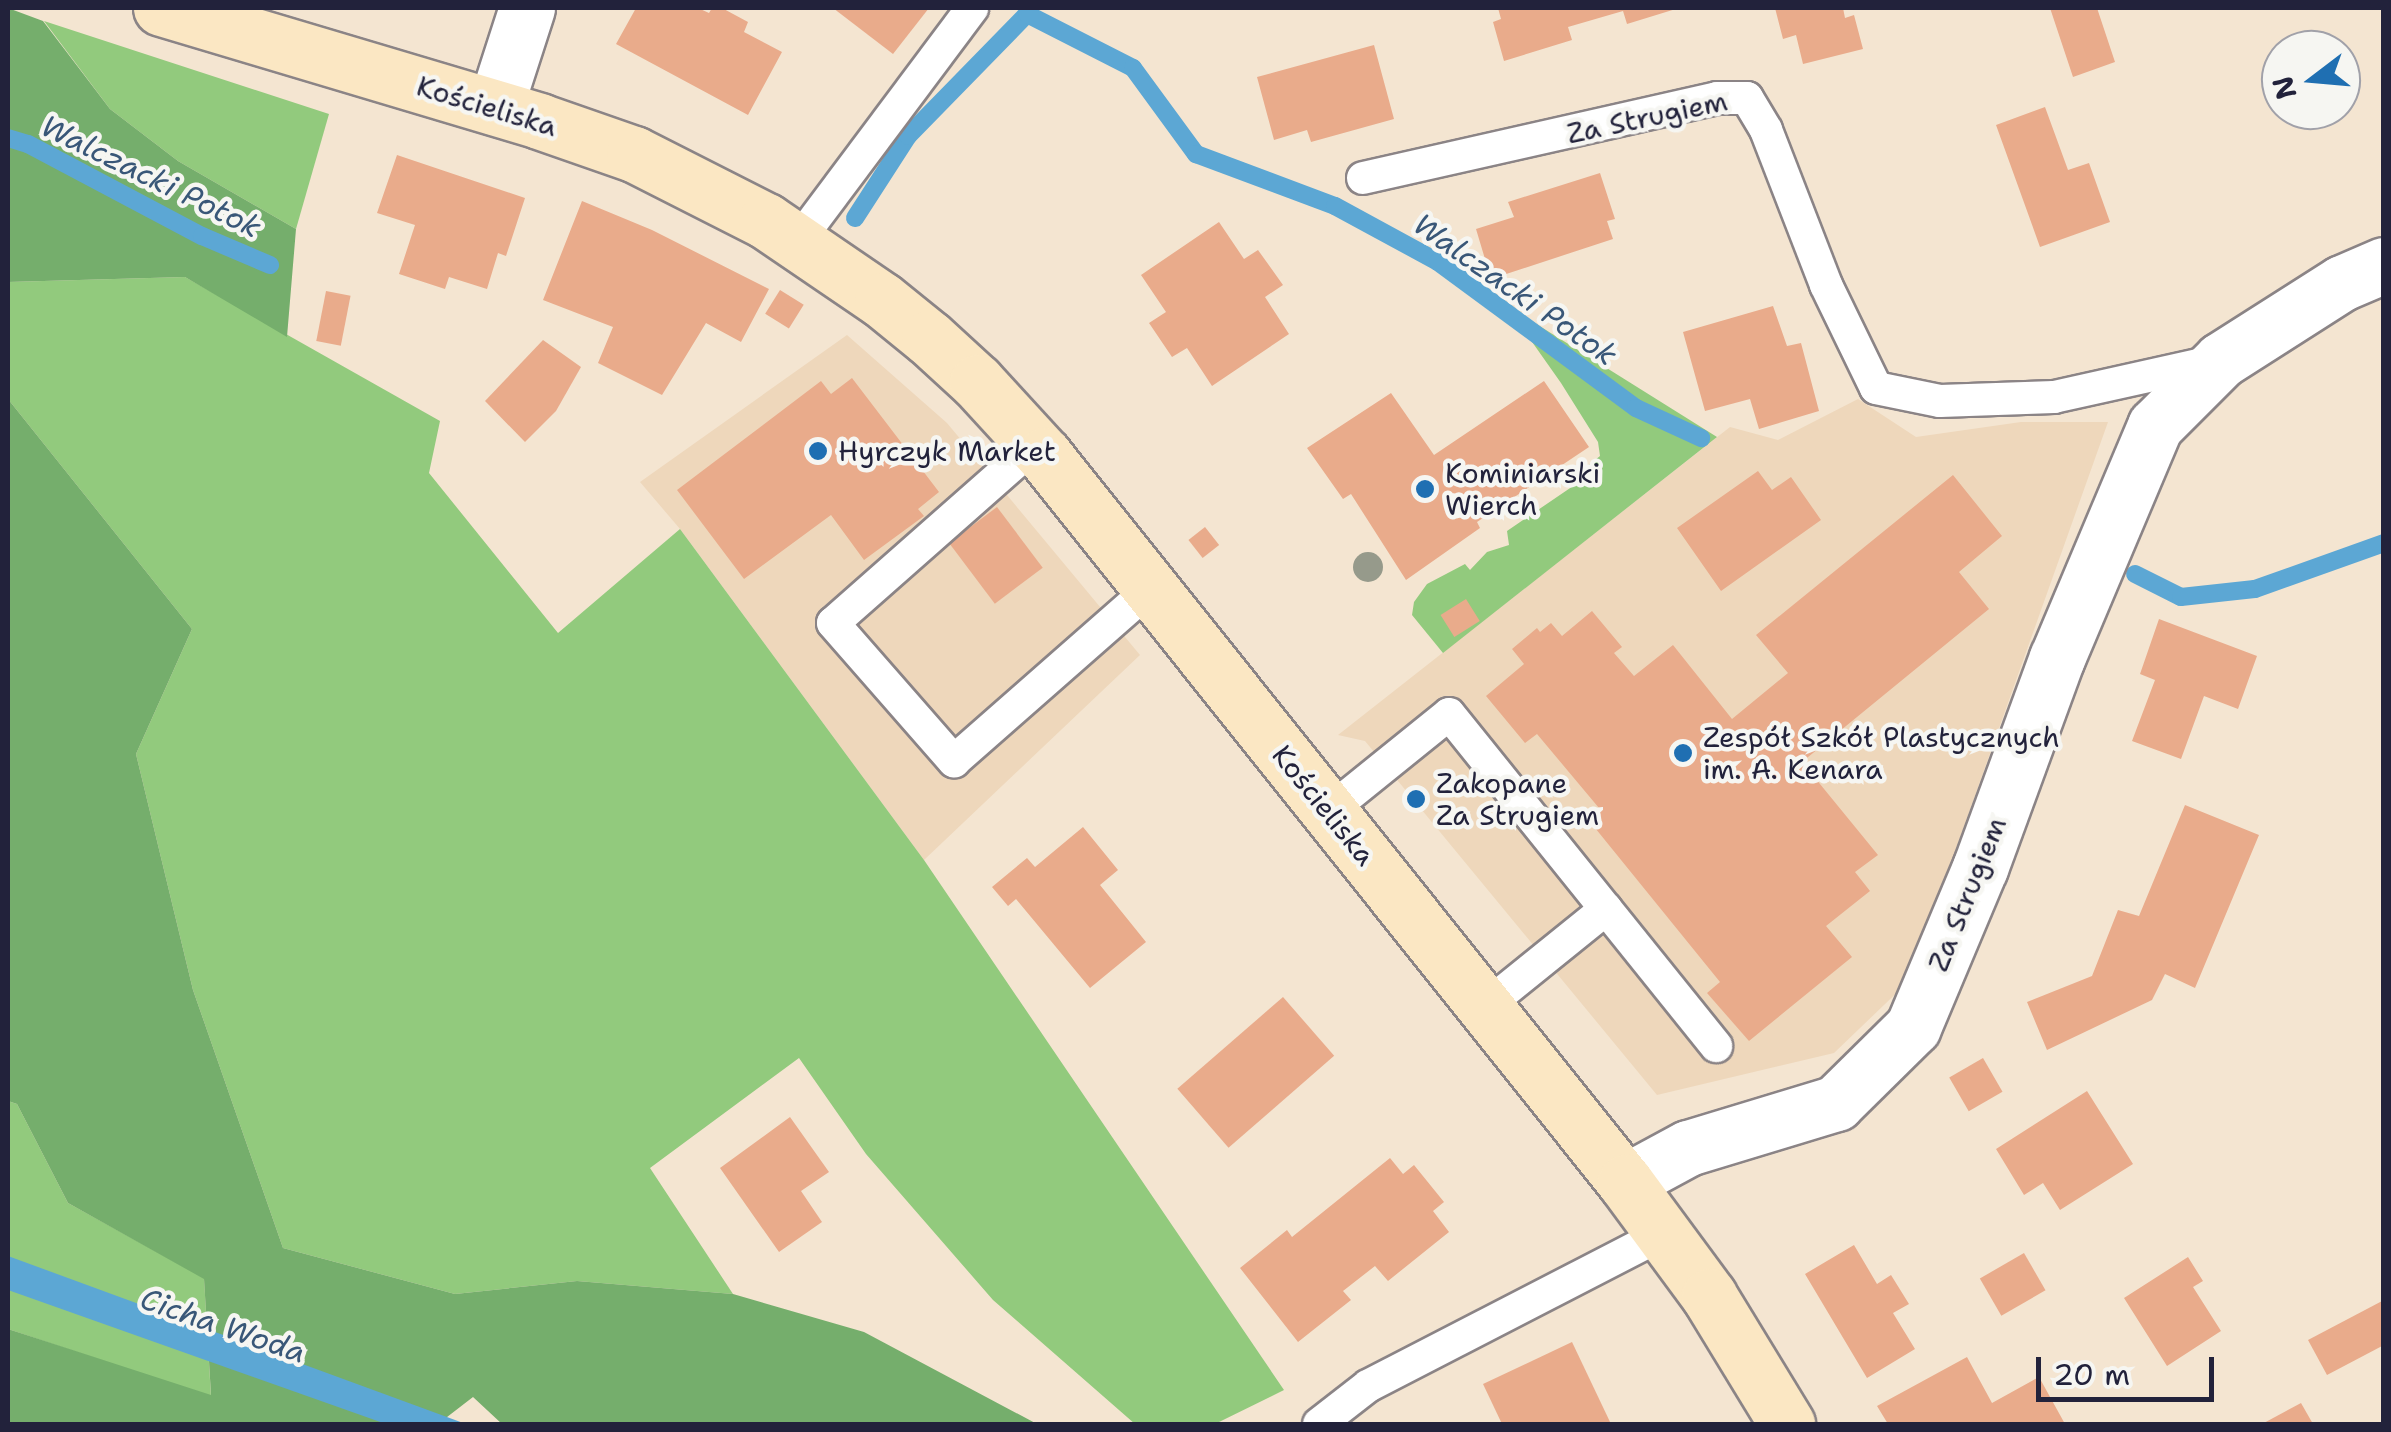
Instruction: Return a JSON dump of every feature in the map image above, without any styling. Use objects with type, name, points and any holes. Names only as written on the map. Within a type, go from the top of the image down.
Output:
[{"type":"main road","name":"Kościeliska","points":[[161,8],[495,107],[634,154],[708,189],[798,242],[929,338],[978,382],[1035,445],[1626,1182],[1665,1233],[1788,1424]]},
{"type":"street","points":[[495,107],[526,8]]},
{"type":"street","name":"Za Strugiem","points":[[1626,1182],[1688,1148],[1836,1103],[1913,1027],[2086,589],[2155,426],[2221,360],[2342,283],[2384,265]]},
{"type":"lane","points":[[798,242],[972,8]]},
{"type":"lane","name":"Za Strugiem","points":[[1364,178],[1717,98],[1746,98],[1766,130],[1826,284],[1876,388],[1940,401],[2054,396],[2221,360]]},
{"type":"lane","points":[[1035,445],[833,622],[954,761],[1150,589]]},
{"type":"lane","points":[[1329,811],[1449,714],[1716,1046]]},
{"type":"lane","points":[[1486,1006],[1606,909]]},
{"type":"lane","points":[[1319,1424],[1368,1386],[1665,1233]]},
{"type":"shaded area","points":[[847,335],[947,423],[1140,655],[924,860],[680,529],[640,482]]},
{"type":"shaded area","name":"Zespół Szkół Plastycznych im. A. Kenara","points":[[1858,399],[1916,437],[2021,422],[2108,422],[1909,981],[1834,1053],[1657,1095],[1365,741],[1338,735],[1730,427],[1778,440]]},
{"type":"green space","points":[[8,8],[43,21],[110,109],[178,161],[296,229],[287,337],[185,277],[8,282]]},
{"type":"green space","points":[[44,21],[329,114],[296,229],[178,161],[110,109]]},
{"type":"green space","points":[[185,277],[440,421],[429,473],[558,633],[680,529],[924,860],[1284,1390],[1215,1424],[1135,1424],[993,1300],[866,1154],[799,1058],[650,1168],[733,1294],[577,1281],[455,1294],[283,1248],[193,990],[136,754],[192,629],[8,399],[8,282]]},
{"type":"green space","points":[[1506,305],[1717,437],[1443,653],[1412,615],[1414,602],[1427,584],[1465,564],[1470,570],[1487,552],[1509,545],[1507,531],[1579,482],[1579,473],[1600,456],[1598,442]]},
{"type":"green space","points":[[8,399],[192,629],[136,754],[193,990],[283,1248],[455,1294],[577,1281],[733,1294],[864,1332],[1037,1424],[502,1424],[473,1397],[438,1424],[8,1424],[8,1329],[211,1395],[204,1279],[68,1203],[17,1104],[8,1101]]},
{"type":"green space","points":[[8,1101],[17,1104],[68,1203],[204,1278],[211,1397],[8,1329]]},
{"type":"water","points":[[8,1256],[466,1424],[386,1424],[8,1290]]},
{"type":"building","points":[[636,8],[698,8],[709,13],[712,8],[722,8],[748,22],[744,32],[782,52],[748,115],[616,44]]},
{"type":"building","points":[[833,8],[929,8],[893,54]]},
{"type":"building","points":[[1498,8],[1679,8],[1627,24],[1623,11],[1568,27],[1572,40],[1504,61],[1493,22],[1501,19]]},
{"type":"building","points":[[1775,8],[1843,8],[1845,18],[1854,15],[1863,49],[1803,64],[1796,35],[1783,39]]},
{"type":"building","points":[[2050,8],[2097,8],[2115,62],[2073,77]]},
{"type":"building","points":[[1374,45],[1394,119],[1311,142],[1307,130],[1274,140],[1257,77]]},
{"type":"building","points":[[2045,107],[2068,170],[2089,163],[2110,222],[2040,247],[1996,125]]},
{"type":"building","points":[[397,155],[525,198],[506,256],[498,253],[487,289],[449,277],[445,289],[399,274],[415,225],[377,213]]},
{"type":"building","points":[[1600,173],[1615,219],[1607,221],[1613,239],[1491,279],[1476,229],[1514,217],[1508,202]]},
{"type":"building","points":[[582,201],[652,230],[769,289],[741,342],[706,323],[662,395],[598,363],[613,327],[543,300]]},
{"type":"building","points":[[1219,222],[1244,259],[1258,250],[1283,285],[1265,297],[1289,334],[1212,386],[1187,348],[1172,357],[1149,323],[1166,312],[1141,275]]},
{"type":"building","points":[[780,290],[804,305],[789,329],[765,314]]},
{"type":"building","points":[[326,291],[351,296],[341,346],[316,341]]},
{"type":"building","points":[[1773,306],[1787,346],[1801,343],[1819,411],[1759,429],[1750,399],[1705,411],[1683,332]]},
{"type":"building","points":[[543,340],[581,367],[556,411],[525,442],[485,401]]},
{"type":"building","name":"Hyrczyk Market","points":[[852,378],[939,492],[918,509],[924,516],[864,560],[831,515],[744,579],[677,490],[821,381],[831,394]]},
{"type":"building","points":[[1544,381],[1589,447],[1477,522],[1480,528],[1406,580],[1351,494],[1343,499],[1307,448],[1391,393],[1434,455]]},
{"type":"building","points":[[1758,471],[1772,490],[1791,477],[1821,520],[1721,591],[1677,528]]},
{"type":"building","points":[[1953,475],[2002,536],[1959,572],[1989,609],[1802,762],[1878,855],[1855,872],[1870,891],[1826,926],[1852,957],[1749,1041],[1707,993],[1720,982],[1587,818],[1599,808],[1537,734],[1525,743],[1486,696],[1524,664],[1512,649],[1537,628],[1540,632],[1551,623],[1562,636],[1592,611],[1622,647],[1614,653],[1634,676],[1673,645],[1732,719],[1788,673],[1756,635]]},
{"type":"building","points":[[997,507],[1043,568],[995,604],[949,543]]},
{"type":"building","points":[[1205,527],[1219,545],[1203,558],[1188,540]]},
{"type":"building","points":[[1466,599],[1480,621],[1454,637],[1441,615]]},
{"type":"building","points":[[2159,619],[2257,656],[2238,709],[2204,696],[2181,759],[2132,741],[2155,680],[2140,674]]},
{"type":"building","points":[[2185,805],[2259,835],[2195,988],[2165,974],[2152,1000],[2047,1050],[2027,1002],[2092,976],[2118,910],[2139,916]]},
{"type":"building","points":[[1083,827],[1118,870],[1100,885],[1146,942],[1090,988],[1016,899],[1008,906],[992,887],[1027,858],[1035,867]]},
{"type":"building","points":[[1283,997],[1334,1056],[1229,1148],[1177,1089]]},
{"type":"building","points":[[1983,1058],[2002,1092],[1969,1111],[1949,1078]]},
{"type":"building","points":[[2087,1091],[2133,1164],[2060,1210],[2043,1183],[2024,1195],[1996,1149]]},
{"type":"building","points":[[790,1117],[829,1172],[801,1191],[822,1222],[779,1252],[720,1168]]},
{"type":"building","points":[[1390,1158],[1403,1174],[1414,1165],[1444,1202],[1433,1211],[1449,1232],[1388,1281],[1375,1266],[1343,1291],[1351,1300],[1298,1342],[1240,1268],[1287,1230],[1292,1237]]},
{"type":"building","points":[[1854,1245],[1877,1284],[1891,1275],[1909,1304],[1893,1313],[1915,1349],[1867,1378],[1805,1274]]},
{"type":"building","points":[[2024,1253],[2046,1290],[2001,1316],[1980,1278]]},
{"type":"building","points":[[2188,1257],[2203,1281],[2193,1287],[2221,1331],[2167,1366],[2124,1298]]},
{"type":"building","points":[[2384,1300],[2384,1345],[2327,1375],[2308,1340]]},
{"type":"building","points":[[1572,1342],[1611,1424],[1502,1424],[1483,1384]]},
{"type":"building","points":[[1967,1357],[1992,1403],[2039,1377],[2065,1424],[1888,1424],[1877,1406]]},
{"type":"building","points":[[2301,1403],[2313,1424],[2262,1424]]},
{"type":"waterway","name":"Walczacki Potok","points":[[855,218],[908,136],[1027,14],[1133,68],[1196,154],[1335,206],[1438,262],[1636,408],[1701,438]]},
{"type":"waterway","name":"Walczacki Potok","points":[[8,138],[28,144],[202,236],[270,265]]},
{"type":"waterway","name":"Walczacki Potok","points":[[2135,574],[2181,597],[2255,589],[2384,543]]},
{"type":"place","name":"Hyrczyk Market","points":[[818,451]]},
{"type":"place","name":"Kominiarski Wierch","points":[[1425,489]]},
{"type":"place","name":"Zespół Szkół Plastycznych im. A. Kenara","points":[[1683,753]]},
{"type":"place","name":"Zakopane Za Strugiem","points":[[1416,799]]},
{"type":"water label","name":"Cicha Woda","points":[[223,1326]]}]
